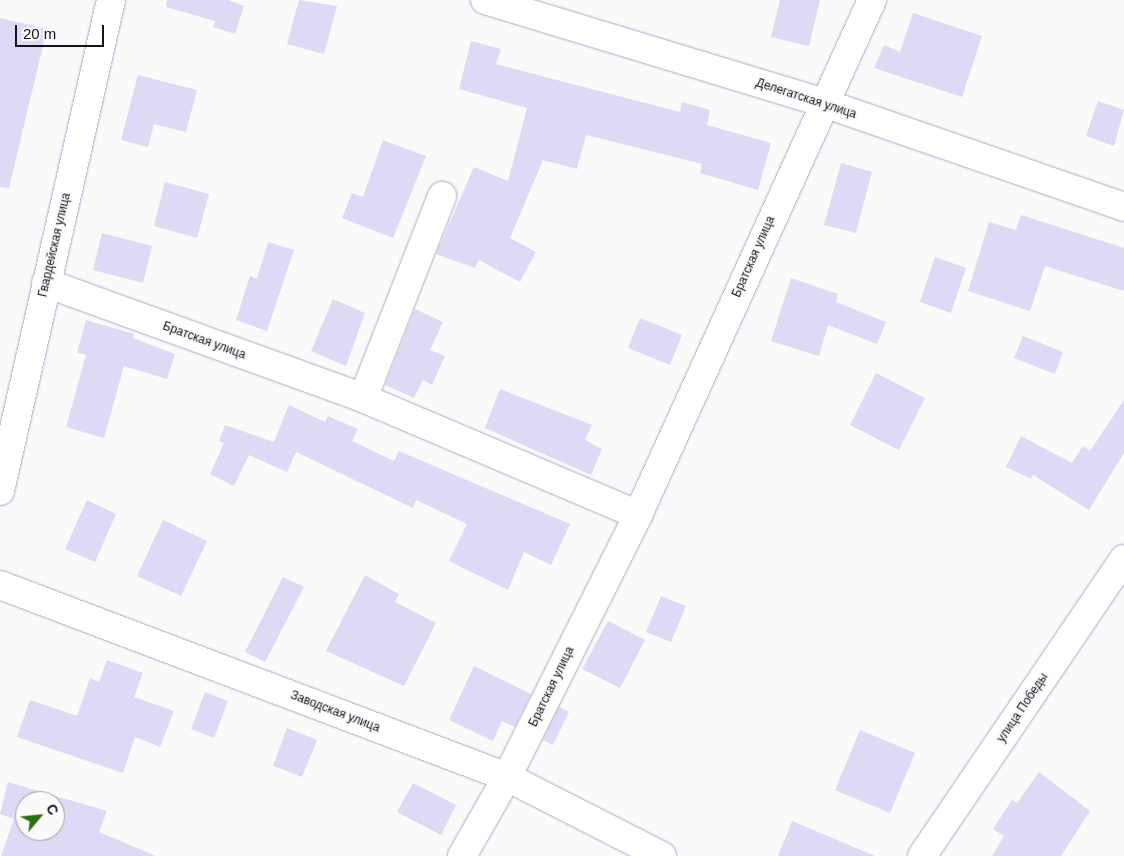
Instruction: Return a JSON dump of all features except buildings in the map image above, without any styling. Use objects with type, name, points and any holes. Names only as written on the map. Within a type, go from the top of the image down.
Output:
[{"type":"street","name":"Гвардейская улица","points":[[0,491],[111,0]]},
{"type":"street","name":"Делегатская улица","points":[[485,0],[824,103],[1124,207]]},
{"type":"street","name":"Братская улица","points":[[462,856],[507,777],[638,515],[872,0]]},
{"type":"street","points":[[363,398],[442,196]]},
{"type":"street","name":"Братская улица","points":[[46,283],[363,398],[638,515]]},
{"type":"street","name":"улица Победы","points":[[922,856],[1124,559]]},
{"type":"street","name":"Заводская улица","points":[[0,585],[507,777],[662,856]]}]
